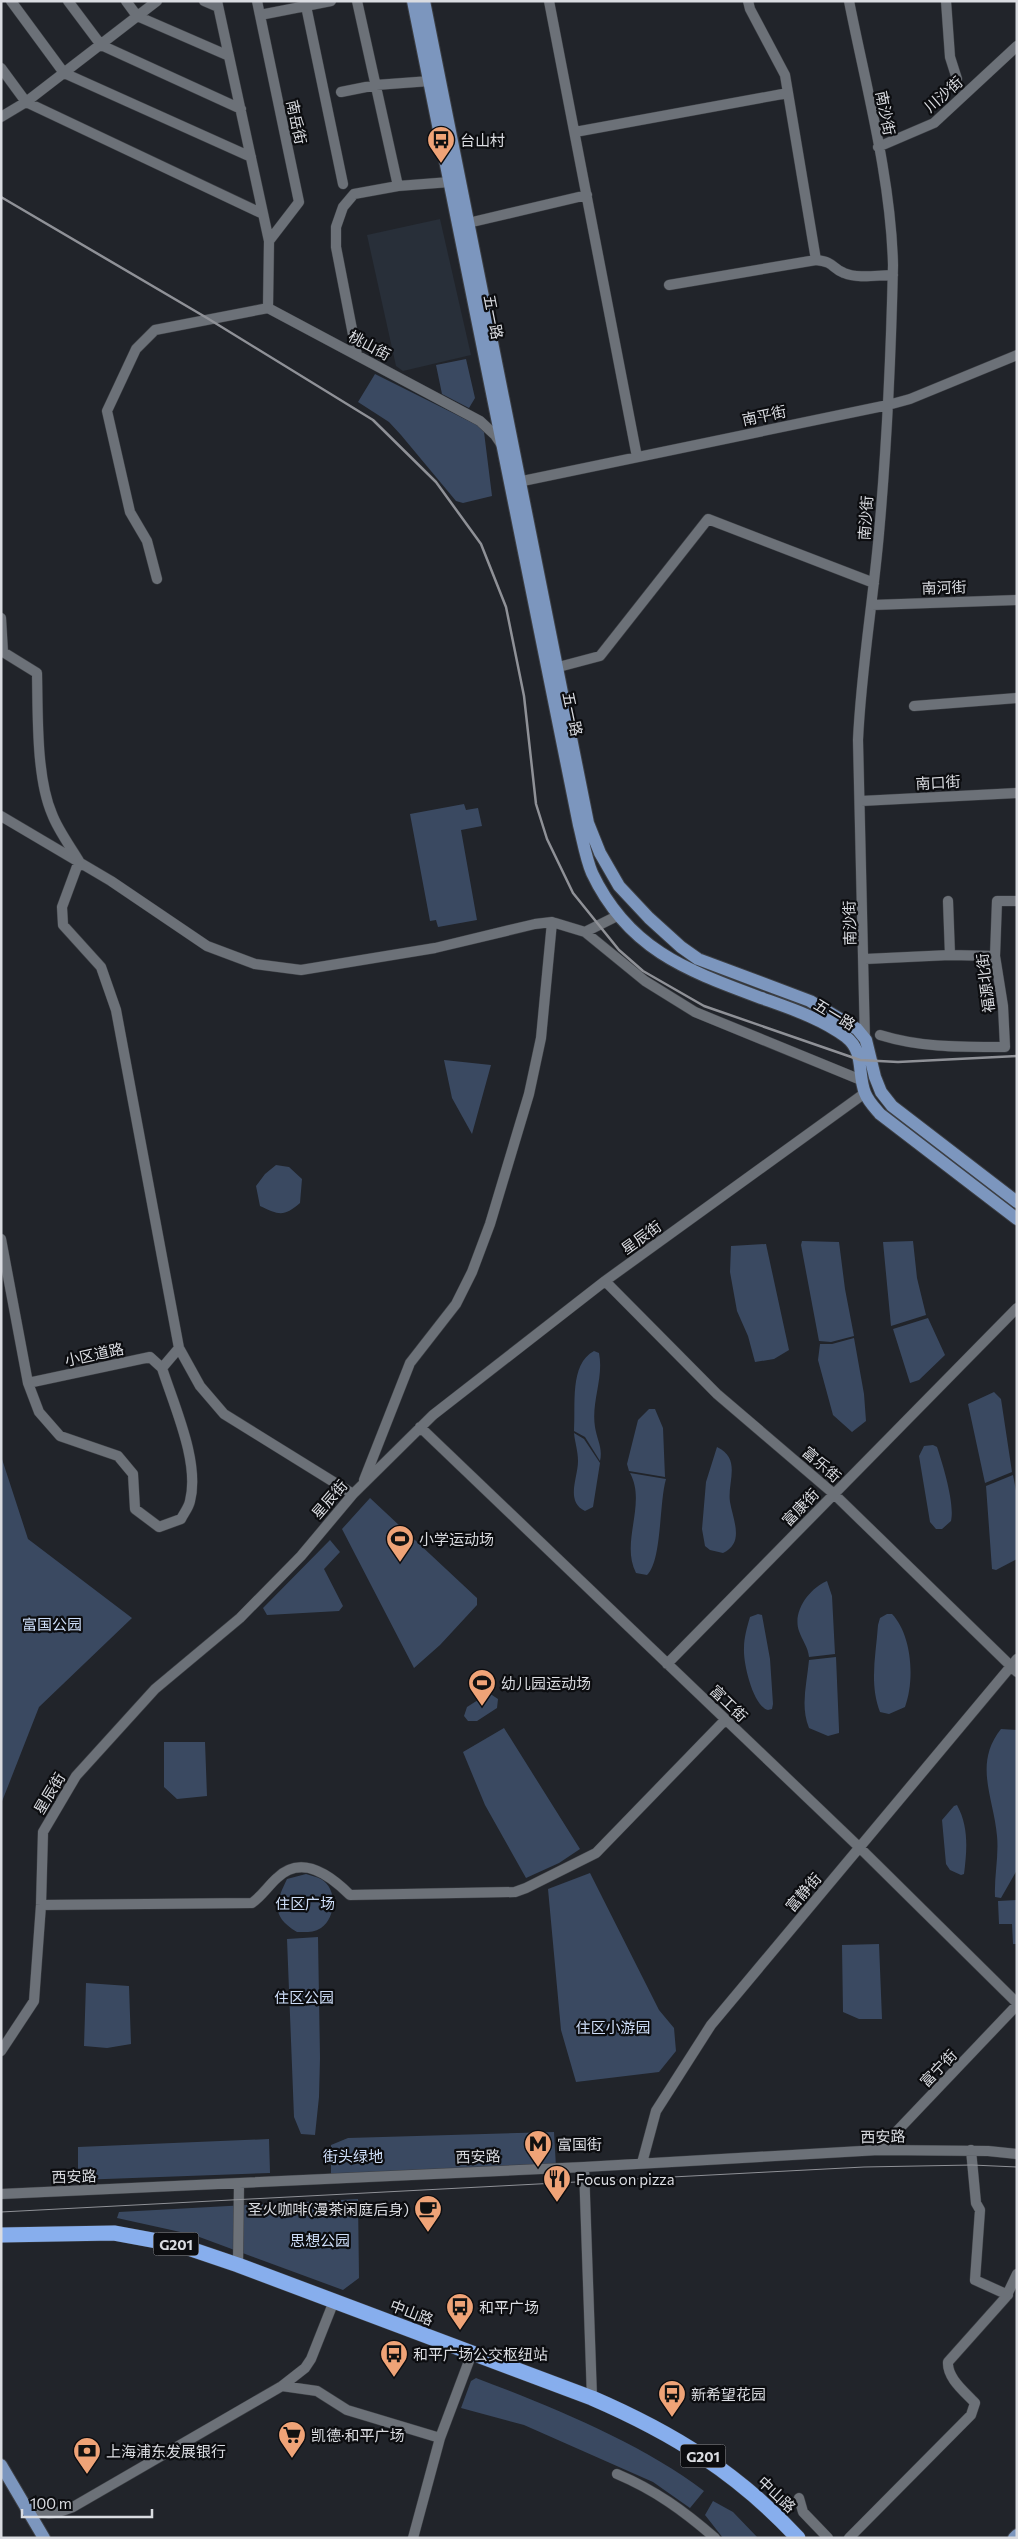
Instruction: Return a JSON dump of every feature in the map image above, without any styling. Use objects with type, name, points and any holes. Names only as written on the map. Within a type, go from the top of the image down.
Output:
[{"type":"highway","name":"中山路","points":[[1,2235],[114,2234],[179,2245],[238,2264],[592,2398],[664,2433],[727,2472],[798,2538]]},
{"type":"main road","name":"五一路","points":[[413,1],[506,454],[516,482]]},
{"type":"main road","name":"五一路","points":[[424,1],[552,668],[579,825],[592,871],[619,915],[642,941],[687,969],[801,1013],[840,1032],[856,1048],[860,1060],[863,1086]]},
{"type":"main road","name":"五一路","points":[[552,668],[588,823],[600,853],[619,886],[663,932],[698,959],[810,1001],[849,1023],[866,1040],[875,1077],[881,1092],[892,1106],[1017,1202]]},
{"type":"main road","points":[[863,1086],[880,1114],[1017,1219]]},
{"type":"main road","points":[[1,2465],[5,2481],[25,2506],[44,2538]]},
{"type":"main road","points":[[1014,2538],[1017,2535]]},
{"type":"street","points":[[11,1],[64,73],[251,157]]},
{"type":"street","points":[[68,1],[101,44],[240,109]]},
{"type":"street","points":[[126,1],[137,16],[229,56]]},
{"type":"street","points":[[1,117],[26,102],[156,1]]},
{"type":"street","points":[[157,579],[148,541],[130,512],[107,411],[136,349],[155,330],[268,308],[269,241],[218,4],[204,1]]},
{"type":"street","name":"南岳街","points":[[257,1],[299,202],[269,241]]},
{"type":"street","points":[[260,15],[331,1]]},
{"type":"street","points":[[357,1],[398,186]]},
{"type":"street","points":[[549,1],[637,457]]},
{"type":"street","points":[[748,1],[750,9],[785,75],[816,260]]},
{"type":"street","name":"南沙街","points":[[849,1],[878,147],[892,243],[893,275],[888,405],[874,584],[860,697],[858,740],[866,1040],[860,1060]]},
{"type":"street","points":[[946,1],[950,57],[957,79]]},
{"type":"street","points":[[306,6],[343,184]]},
{"type":"street","name":"川沙街","points":[[878,147],[934,123],[1017,46]]},
{"type":"street","points":[[1,68],[26,102],[263,214]]},
{"type":"street","points":[[341,92],[376,85],[430,81]]},
{"type":"street","points":[[575,132],[788,93]]},
{"type":"street","points":[[357,355],[336,247],[336,227],[342,207],[354,194],[398,186],[450,182]]},
{"type":"street","points":[[468,224],[587,195]]},
{"type":"street","points":[[669,285],[816,260],[829,261],[843,273],[854,275],[893,275]]},
{"type":"street","name":"桃山街","points":[[268,308],[480,421],[495,434],[506,454]]},
{"type":"street","name":"南平街","points":[[516,482],[888,405],[1017,355]]},
{"type":"street","points":[[552,668],[600,656],[708,519],[874,584]]},
{"type":"street","name":"南河街","points":[[872,604],[1017,600]]},
{"type":"street","points":[[1,618],[2,652],[37,673],[38,723],[44,783],[52,814],[79,861]]},
{"type":"street","points":[[914,706],[1017,698]]},
{"type":"street","name":"南口街","points":[[861,801],[1017,793]]},
{"type":"street","points":[[1,816],[79,861],[207,946],[255,964],[302,970],[435,948],[535,924],[552,922],[585,932],[645,981],[694,1012],[863,1086]]},
{"type":"street","points":[[79,861],[62,907],[63,925],[101,967],[116,1010],[179,1348],[200,1386],[224,1414],[353,1494]]},
{"type":"street","name":"福源北街","points":[[880,1035],[909,1044],[940,1047],[1005,1046],[1003,1006],[995,956],[997,901],[1017,900]]},
{"type":"street","points":[[948,901],[950,956]]},
{"type":"street","points":[[585,932],[619,915]]},
{"type":"street","points":[[363,1484],[410,1364],[456,1304],[472,1272],[490,1224],[529,1094],[541,1038],[552,922]]},
{"type":"street","points":[[865,960],[995,956]]},
{"type":"street","name":"星辰街","points":[[1,2051],[34,2000],[41,1904],[43,1832],[76,1776],[155,1689],[240,1618],[280,1577],[353,1494],[420,1427],[605,1281],[863,1086]]},
{"type":"street","points":[[1,1239],[28,1384],[39,1412],[60,1436],[118,1456],[133,1474],[135,1510],[159,1527],[182,1519],[190,1502],[192,1470],[162,1368],[179,1348]]},
{"type":"street","name":"富乐街","points":[[605,1281],[717,1394],[834,1494],[1015,1666]]},
{"type":"street","name":"富康街","points":[[667,1664],[1017,1308]]},
{"type":"street","name":"小区道路","points":[[28,1384],[150,1357],[162,1368]]},
{"type":"street","name":"富工街","points":[[420,1427],[860,1848],[1017,2004]]},
{"type":"street","name":"富静街","points":[[642,2163],[656,2111],[711,2024],[1015,1666]]},
{"type":"street","points":[[41,1904],[252,1903],[278,1877],[291,1868],[308,1866],[333,1878],[350,1895],[515,1892],[596,1853],[725,1720]]},
{"type":"street","name":"富宁街","points":[[880,2150],[1017,2004]]},
{"type":"street","name":"西安路","points":[[1,2194],[584,2167],[880,2150],[971,2150],[1017,2154]]},
{"type":"street","points":[[971,2150],[976,2203],[980,2210],[975,2280],[1008,2295]]},
{"type":"street","points":[[584,2167],[592,2398]]},
{"type":"street","points":[[238,2264],[239,2184]]},
{"type":"street","points":[[849,2538],[971,2415],[975,2403],[947,2369],[948,2362],[993,2314],[1008,2295],[1017,2274]]},
{"type":"street","points":[[25,2506],[42,2514],[58,2513],[74,2507],[282,2386],[305,2368],[311,2359],[334,2301]]},
{"type":"street","points":[[413,2538],[440,2438],[472,2353]]},
{"type":"street","points":[[282,2386],[318,2391],[346,2410],[440,2438]]},
{"type":"street","points":[[618,2474],[647,2487],[685,2512],[715,2538]]},
{"type":"street","points":[[798,2498],[803,2512],[828,2538]]},
{"type":"shaded area","points":[[440,219],[471,355],[403,371],[396,366],[367,235]]},
{"type":"green space","points":[[466,359],[475,398],[469,408],[442,394],[436,365]]},
{"type":"green space","points":[[375,374],[479,426],[484,432],[492,496],[463,503],[456,501],[389,422],[358,402]]},
{"type":"green space","points":[[464,804],[466,810],[478,808],[482,826],[461,830],[477,920],[438,927],[436,920],[430,921],[410,814]]},
{"type":"green space","points":[[444,1060],[491,1065],[472,1134],[452,1098]]},
{"type":"green space","points":[[276,1165],[289,1167],[302,1179],[300,1203],[290,1211],[281,1213],[260,1206],[256,1186],[265,1174]]},
{"type":"green space","points":[[802,1241],[839,1242],[854,1336],[831,1342],[819,1341],[801,1245]]},
{"type":"green space","points":[[913,1241],[917,1278],[926,1315],[891,1326],[883,1242]]},
{"type":"green space","points":[[766,1244],[789,1350],[774,1359],[755,1362],[748,1336],[737,1311],[730,1272],[731,1246]]},
{"type":"green space","points":[[928,1318],[945,1355],[919,1380],[910,1383],[893,1329]]},
{"type":"green space","points":[[854,1338],[864,1394],[866,1421],[852,1432],[833,1415],[818,1360],[820,1344],[832,1344]]},
{"type":"green space","points":[[594,1351],[599,1353],[600,1362],[594,1418],[600,1448],[600,1461],[585,1437],[574,1431],[577,1375],[586,1357]]},
{"type":"green space","points":[[994,1392],[1001,1399],[1012,1472],[985,1483],[968,1404]]},
{"type":"green space","points":[[649,1409],[655,1409],[663,1428],[665,1477],[629,1471],[627,1464],[638,1420]]},
{"type":"green space","points":[[574,1433],[584,1439],[600,1463],[593,1507],[585,1511],[579,1507],[574,1495],[578,1454]]},
{"type":"green space","points":[[933,1445],[937,1447],[948,1484],[952,1514],[951,1521],[942,1529],[936,1529],[930,1522],[919,1456],[924,1446]]},
{"type":"green space","points":[[717,1447],[725,1452],[731,1464],[730,1502],[736,1530],[734,1543],[730,1549],[723,1553],[710,1550],[705,1546],[702,1529],[706,1482]]},
{"type":"green space","name":"富国公园","points":[[1,1456],[28,1539],[132,1618],[39,1707],[1,1804]]},
{"type":"green space","points":[[630,1473],[666,1479],[658,1545],[652,1568],[647,1575],[636,1573],[632,1561],[631,1549],[636,1497]]},
{"type":"green space","points":[[1013,1475],[1017,1496],[1017,1559],[996,1570],[992,1569],[986,1486]]},
{"type":"green space","name":"小学运动场","points":[[370,1498],[477,1598],[477,1605],[440,1645],[414,1668],[342,1529]]},
{"type":"green space","points":[[330,1540],[340,1552],[324,1569],[343,1606],[339,1611],[267,1615],[263,1608]]},
{"type":"green space","points":[[827,1581],[832,1596],[835,1654],[809,1657],[799,1631],[798,1616],[804,1601],[814,1589]]},
{"type":"green space","points":[[758,1614],[762,1615],[770,1659],[773,1704],[772,1709],[768,1710],[758,1701],[754,1693],[747,1673],[744,1655],[745,1636],[750,1617]]},
{"type":"green space","points":[[887,1614],[892,1614],[904,1634],[908,1646],[911,1671],[905,1707],[889,1714],[880,1712],[874,1680],[878,1625],[880,1618]]},
{"type":"green space","points":[[836,1657],[839,1733],[828,1736],[809,1728],[806,1720],[805,1694],[809,1660]]},
{"type":"green space","name":"幼儿园运动场","points":[[489,1693],[498,1699],[497,1708],[477,1721],[468,1721],[464,1716],[467,1707]]},
{"type":"green space","points":[[504,1728],[580,1849],[559,1863],[526,1878],[485,1805],[463,1752]]},
{"type":"green space","points":[[1001,1729],[1017,1730],[1017,1870],[1001,1898],[995,1897],[997,1836],[987,1781],[987,1768],[988,1755]]},
{"type":"green space","points":[[164,1742],[205,1742],[207,1796],[177,1799],[164,1787]]},
{"type":"green space","points":[[957,1805],[964,1822],[966,1839],[964,1874],[961,1875],[950,1870],[946,1864],[942,1820]]},
{"type":"green space","name":"住区小游园","points":[[590,1873],[659,2010],[674,2028],[676,2051],[659,2072],[576,2082],[561,2030],[548,1889]]},
{"type":"green space","name":"住区广场","points":[[306,1874],[321,1879],[330,1889],[333,1904],[332,1911],[330,1918],[318,1930],[297,1932],[279,1915],[278,1903],[287,1879]]},
{"type":"green space","points":[[1017,1900],[1017,1944],[1013,1944],[1012,1924],[999,1924],[998,1901]]},
{"type":"green space","name":"住区公园","points":[[318,1937],[320,2058],[319,2097],[315,2135],[301,2134],[294,2117],[287,1939]]},
{"type":"green space","points":[[879,1944],[882,2019],[859,2019],[843,2012],[842,1945]]},
{"type":"green space","points":[[86,1983],[129,1986],[131,2044],[107,2048],[84,2046]]},
{"type":"green space","name":"街头绿地","points":[[554,2132],[556,2167],[331,2175],[331,2145],[348,2138]]},
{"type":"green space","points":[[269,2139],[270,2173],[78,2180],[78,2147]]},
{"type":"green space","name":"思想公园","points":[[358,2199],[359,2278],[343,2290],[194,2235],[117,2218],[119,2212]]},
{"type":"green space","points":[[476,2378],[594,2427],[652,2457],[704,2491],[690,2508],[653,2482],[524,2425],[461,2408],[471,2381]]},
{"type":"green space","points":[[713,2501],[733,2512],[758,2538],[723,2538],[705,2515]]},
{"type":"tram line","points":[[1,2212],[864,2167],[972,2165],[1017,2167]]},
{"type":"railway","points":[[1,197],[207,318],[373,420],[436,482],[481,544],[506,607],[524,696],[536,804],[547,839],[573,893],[619,950],[643,971],[704,1006],[860,1060],[898,1062],[1017,1056]]},
{"type":"place","name":"台山村","points":[[441,164]]},
{"type":"place","name":"小学运动场","points":[[400,1563]]},
{"type":"place","name":"幼儿园运动场","points":[[482,1707]]},
{"type":"place","name":"富国街","points":[[538,2168]]},
{"type":"place","name":"Focus on pizza","points":[[557,2203]]},
{"type":"place","name":"圣火咖啡(漫茶闲庭后身)","points":[[428,2233]]},
{"type":"place","name":"和平广场","points":[[460,2331]]},
{"type":"place","name":"和平广场公交枢纽站","points":[[394,2378]]},
{"type":"place","name":"新希望花园","points":[[672,2418]]},
{"type":"place","name":"凯德·和平广场","points":[[292,2459]]},
{"type":"place","name":"上海浦东发展银行","points":[[87,2475]]}]
